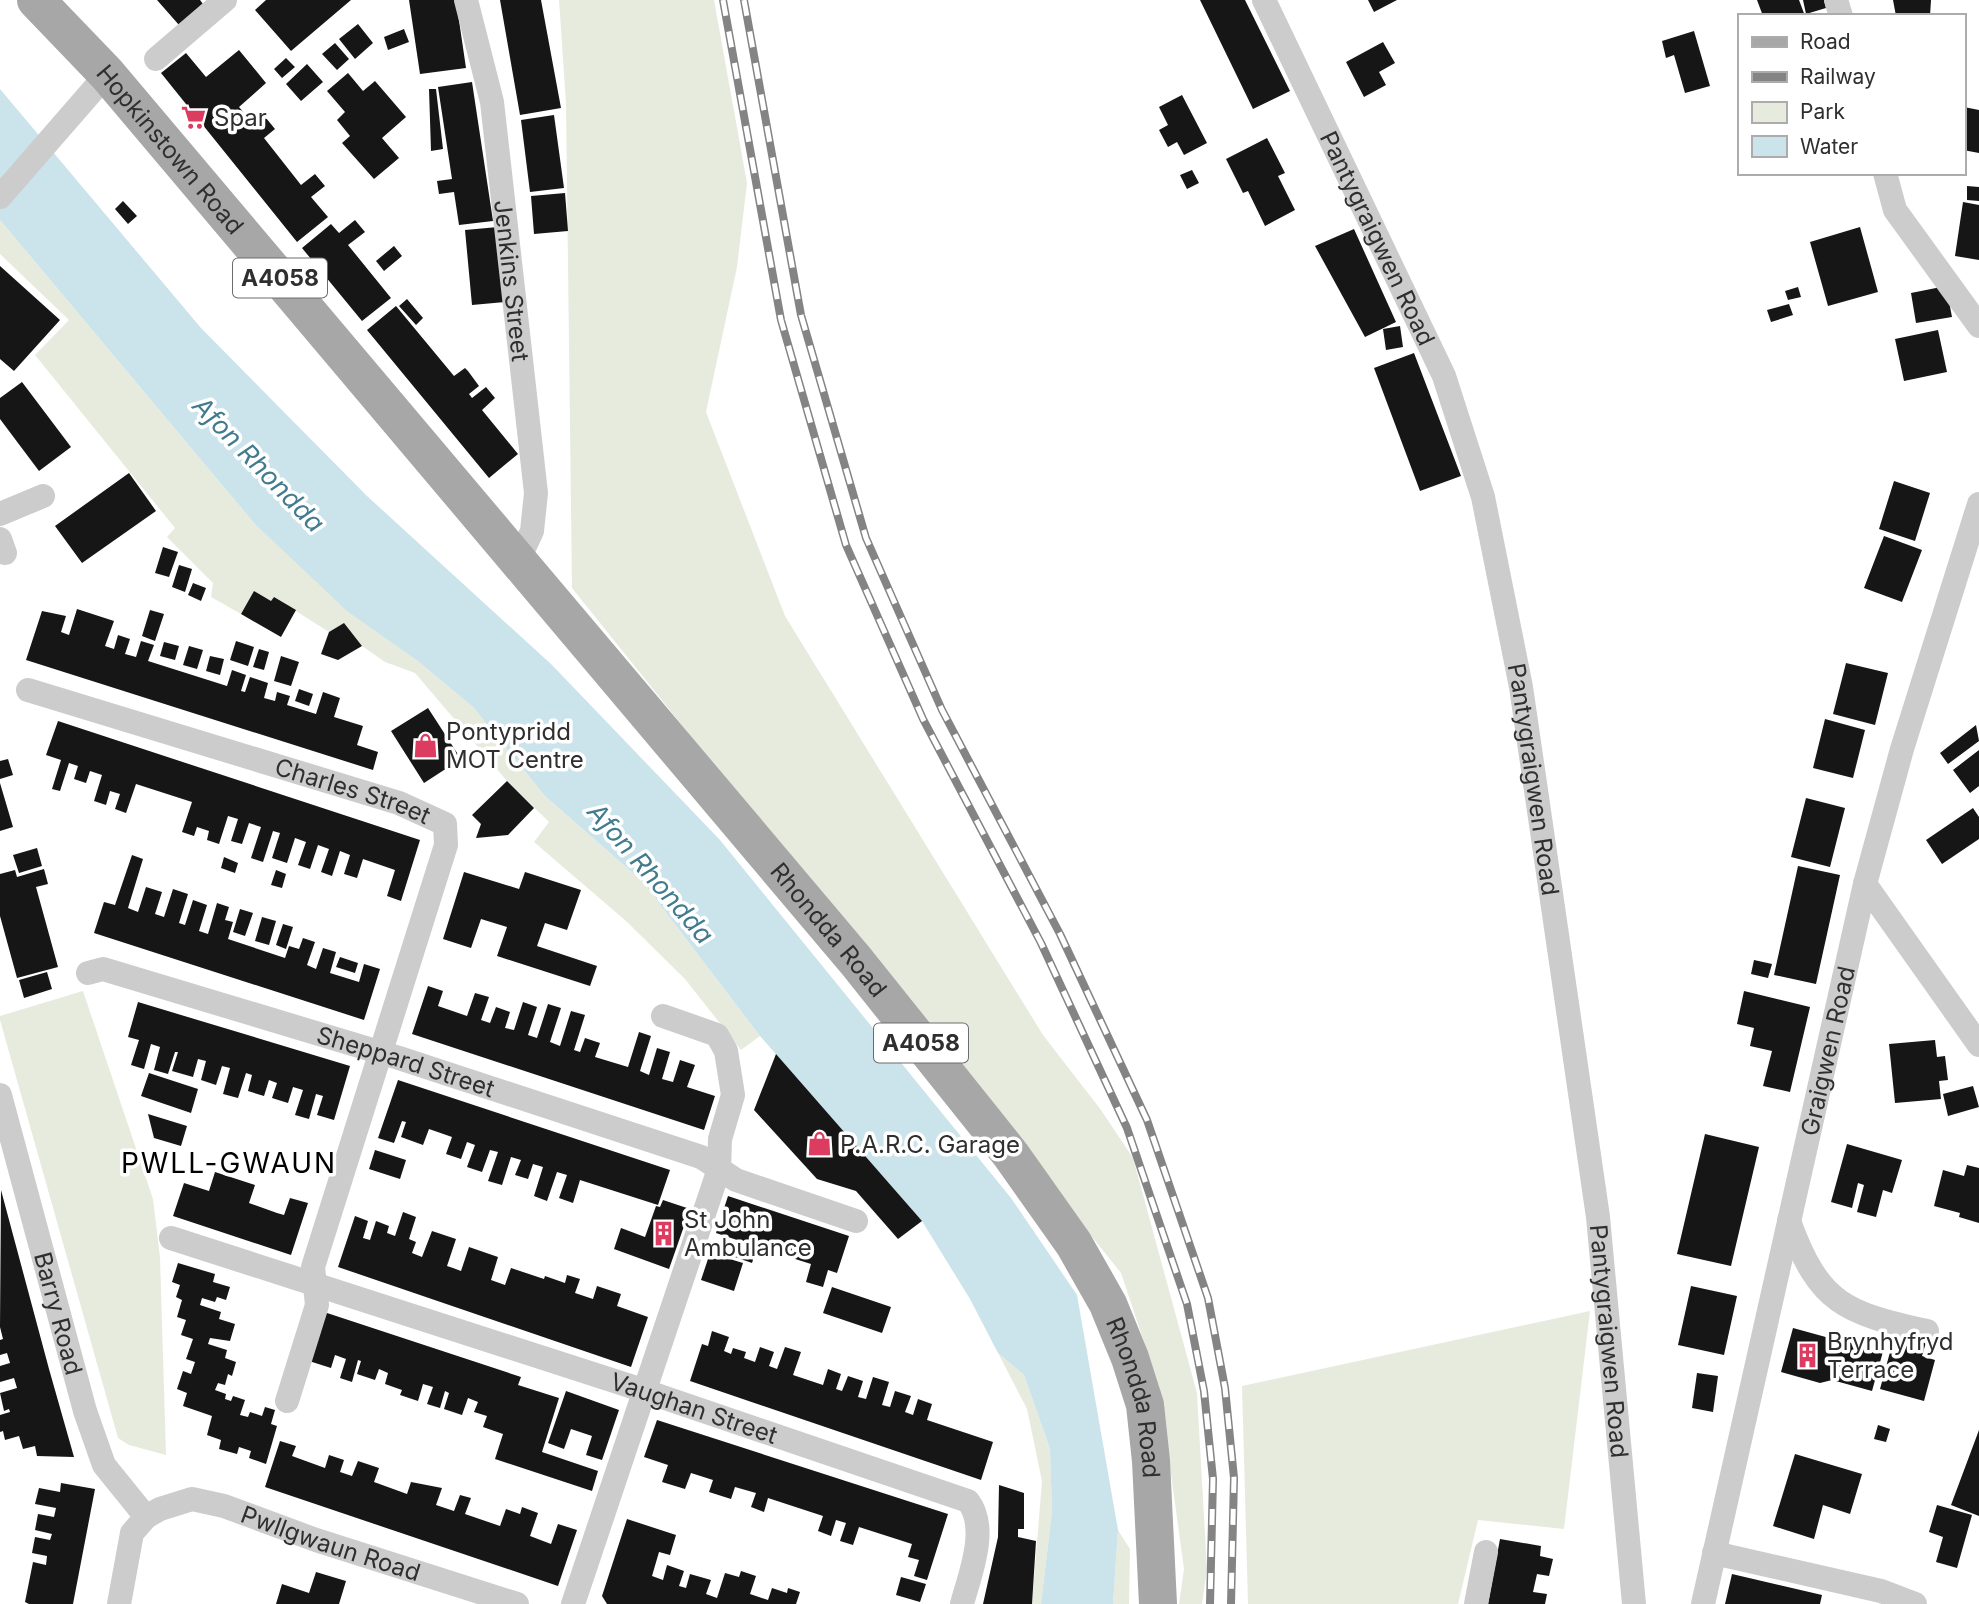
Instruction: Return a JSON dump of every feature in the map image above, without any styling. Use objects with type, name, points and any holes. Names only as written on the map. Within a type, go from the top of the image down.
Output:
[{"type":"main road","name":"Hopkinstown Road","points":[[36,0],[107,74],[518,561]]},
{"type":"main road","name":"Rhondda Road","points":[[518,561],[856,961],[1011,1155],[1074,1244],[1108,1304],[1130,1358],[1144,1405],[1151,1461],[1158,1604]]},
{"type":"street","points":[[156,59],[225,0]]},
{"type":"street","name":"Jenkins Street","points":[[466,0],[492,102],[536,493],[532,531],[518,561]]},
{"type":"street","name":"Pantygraigwen Road","points":[[1264,0],[1444,376],[1483,497],[1521,687],[1598,1217],[1634,1604]]},
{"type":"street","points":[[0,197],[107,74]]},
{"type":"street","points":[[1886,175],[1895,210],[1979,326]]},
{"type":"street","points":[[0,514],[43,496]]},
{"type":"street","name":"Graigwen Road","points":[[1703,1604],[1865,884],[1902,749],[1979,504]]},
{"type":"street","name":"Charles Street","points":[[28,690],[399,803],[445,824],[446,845],[381,1053]]},
{"type":"street","points":[[1865,884],[1979,1045]]},
{"type":"street","name":"Sheppard Street","points":[[88,973],[103,969],[381,1053],[701,1157],[736,1180],[856,1222]]},
{"type":"street","points":[[573,1604],[719,1169],[720,1139],[733,1095],[726,1051],[717,1035],[663,1016]]},
{"type":"street","points":[[287,1401],[317,1305],[313,1267],[381,1053]]},
{"type":"street","name":"Barry Road","points":[[0,1095],[85,1411],[104,1465],[146,1517]]},
{"type":"street","points":[[1789,1220],[1802,1256],[1818,1283],[1840,1303],[1868,1318],[1927,1331]]},
{"type":"street","name":"Vaughan Street","points":[[171,1238],[645,1392],[968,1501],[977,1513],[977,1539],[962,1604]]},
{"type":"street","name":"Pwllgwaun Road","points":[[146,1517],[192,1499],[224,1506],[316,1540],[517,1604]]},
{"type":"street","points":[[119,1604],[132,1532],[146,1517]]},
{"type":"street","points":[[1476,1604],[1486,1552]]},
{"type":"street","points":[[1714,1553],[1881,1591],[1915,1604]]},
{"type":"green space","points":[[559,0],[714,0],[747,183],[737,267],[706,412],[785,616],[1043,1035],[1101,1110],[1133,1158],[1197,1393],[1207,1569],[1202,1604],[1179,1604],[1184,1569],[1159,1387],[1121,1273],[572,588],[566,103]]},
{"type":"green space","points":[[0,220],[254,523],[473,707],[545,796],[642,881],[760,1036],[741,1050],[685,979],[626,921],[534,842],[549,822],[507,781],[415,673],[385,662],[362,646],[344,624],[329,632],[274,597],[271,601],[254,592],[241,614],[211,597],[213,583],[167,537],[175,528],[35,355],[69,320],[0,254]]},
{"type":"green space","points":[[83,991],[153,1199],[160,1257],[166,1455],[129,1445],[118,1438],[0,1020],[0,1016]]},
{"type":"green space","points":[[1590,1311],[1564,1529],[1478,1520],[1458,1604],[1248,1604],[1242,1386]]},
{"type":"green space","points":[[998,1353],[1024,1375],[1050,1449],[1052,1511],[1041,1604],[1032,1604],[1042,1481],[1027,1409]]},
{"type":"green space","points":[[1118,1530],[1130,1549],[1129,1604],[1113,1604]]},
{"type":"water","name":"Afon Rhondda","points":[[0,89],[201,328],[367,496],[552,665],[720,840],[1011,1198],[1077,1295],[1118,1530],[1113,1604],[1041,1604],[1052,1511],[1050,1449],[1024,1375],[998,1353],[970,1299],[922,1221],[760,1036],[642,881],[545,796],[473,707],[418,661],[347,611],[254,523],[0,220]]},
{"type":"building","points":[[157,0],[200,0],[203,4],[179,25]]},
{"type":"building","points":[[266,0],[351,0],[291,51],[255,10]]},
{"type":"building","points":[[409,0],[456,0],[466,68],[420,74]]},
{"type":"building","points":[[500,0],[541,0],[561,108],[520,115]]},
{"type":"building","points":[[1200,0],[1245,0],[1290,91],[1253,109]]},
{"type":"building","points":[[1368,0],[1397,0],[1374,12]]},
{"type":"building","points":[[1757,0],[1799,0],[1804,14],[1762,14]]},
{"type":"building","points":[[1803,0],[1824,0],[1826,8],[1806,14]]},
{"type":"building","points":[[1893,0],[1931,0],[1930,14],[1896,14]]},
{"type":"building","points":[[358,24],[373,43],[355,59],[339,39]]},
{"type":"building","points":[[404,29],[409,42],[388,50],[384,37]]},
{"type":"building","points":[[1694,31],[1710,86],[1685,93],[1674,55],[1666,58],[1662,41]]},
{"type":"building","points":[[1383,42],[1395,63],[1379,72],[1386,85],[1364,97],[1346,62]]},
{"type":"building","points":[[335,43],[349,59],[337,70],[322,54]]},
{"type":"building","points":[[239,50],[266,83],[239,107],[255,126],[266,118],[275,129],[264,138],[301,185],[315,174],[325,186],[311,197],[328,217],[297,242],[161,73],[186,53],[206,77]]},
{"type":"building","points":[[286,58],[295,67],[282,78],[274,69]]},
{"type":"building","points":[[307,64],[323,82],[301,101],[286,84]]},
{"type":"building","points":[[348,73],[363,91],[375,81],[406,117],[382,138],[399,158],[374,179],[342,143],[350,136],[337,120],[345,112],[327,91]]},
{"type":"building","points":[[472,82],[493,221],[459,225],[454,192],[439,194],[437,181],[452,179],[438,87]]},
{"type":"building","points":[[429,89],[436,89],[443,149],[431,151]]},
{"type":"building","points":[[1182,95],[1207,143],[1184,155],[1177,142],[1168,147],[1159,130],[1168,125],[1159,107]]},
{"type":"building","points":[[1965,107],[1979,110],[1979,153],[1965,150]]},
{"type":"building","points":[[554,115],[564,188],[530,192],[521,120]]},
{"type":"building","points":[[1267,138],[1285,173],[1278,176],[1295,210],[1265,226],[1248,191],[1243,193],[1226,159]]},
{"type":"building","points":[[1192,170],[1199,183],[1187,189],[1180,175]]},
{"type":"building","points":[[1967,186],[1979,187],[1979,201],[1967,200]]},
{"type":"building","points":[[565,193],[568,231],[534,234],[531,196]]},
{"type":"building","points":[[123,201],[137,216],[128,224],[115,209]]},
{"type":"building","points":[[1963,202],[1979,205],[1979,260],[1955,256]]},
{"type":"building","points":[[355,220],[365,232],[348,245],[391,298],[362,321],[302,248],[331,224],[339,233]]},
{"type":"building","points":[[498,227],[505,302],[472,305],[465,230]]},
{"type":"building","points":[[1860,227],[1878,292],[1828,306],[1810,242]]},
{"type":"building","points":[[1354,229],[1396,322],[1365,337],[1315,246]]},
{"type":"building","points":[[394,246],[402,256],[384,271],[376,261]]},
{"type":"building","points":[[0,266],[60,320],[14,371],[0,359]]},
{"type":"building","points":[[1946,286],[1952,317],[1916,323],[1911,293]]},
{"type":"building","points":[[1798,287],[1801,297],[1788,300],[1785,291]]},
{"type":"building","points":[[407,299],[423,318],[416,325],[399,306]]},
{"type":"building","points":[[1789,304],[1793,315],[1771,322],[1767,310]]},
{"type":"building","points":[[396,306],[454,376],[465,368],[468,371],[479,386],[469,394],[472,398],[486,387],[495,398],[482,410],[518,454],[489,478],[367,330]]},
{"type":"building","points":[[1400,326],[1403,347],[1386,350],[1383,329]]},
{"type":"building","points":[[1938,330],[1947,372],[1904,381],[1895,339]]},
{"type":"building","points":[[1414,353],[1461,476],[1420,491],[1374,368]]},
{"type":"building","points":[[22,382],[71,447],[39,471],[0,419],[0,398]]},
{"type":"building","points":[[129,473],[156,511],[82,563],[55,526]]},
{"type":"building","points":[[1894,481],[1930,493],[1915,541],[1879,529]]},
{"type":"building","points":[[1884,536],[1922,550],[1902,602],[1864,588]]},
{"type":"building","points":[[163,547],[178,552],[169,577],[155,573]]},
{"type":"building","points":[[179,565],[192,569],[185,592],[172,587]]},
{"type":"building","points":[[193,583],[206,588],[201,601],[188,595]]},
{"type":"building","points":[[254,591],[271,601],[274,597],[296,610],[281,637],[241,614]]},
{"type":"building","points":[[77,609],[114,621],[105,646],[114,649],[118,635],[130,639],[125,654],[136,657],[141,641],[154,645],[148,661],[227,686],[232,670],[246,675],[241,691],[245,692],[250,677],[268,683],[264,698],[275,701],[277,692],[290,696],[287,705],[316,714],[323,692],[340,698],[334,717],[363,726],[357,745],[378,752],[373,770],[26,660],[42,611],[66,616],[61,632],[69,635]]},
{"type":"building","points":[[150,610],[164,614],[155,641],[142,636]]},
{"type":"building","points":[[344,623],[362,646],[338,660],[321,654],[329,632]]},
{"type":"building","points":[[236,641],[254,647],[248,666],[230,660]]},
{"type":"building","points":[[164,642],[179,646],[175,660],[160,656]]},
{"type":"building","points":[[189,646],[203,650],[197,669],[183,665]]},
{"type":"building","points":[[259,649],[269,652],[264,670],[253,667]]},
{"type":"building","points":[[210,656],[224,659],[220,675],[206,671]]},
{"type":"building","points":[[281,656],[299,662],[291,686],[274,681]]},
{"type":"building","points":[[1846,663],[1888,673],[1875,725],[1833,714]]},
{"type":"building","points":[[299,689],[313,694],[309,706],[295,701]]},
{"type":"building","name":"Pontypridd MOT Centre","points":[[428,708],[461,759],[424,783],[391,731]]},
{"type":"building","points":[[1825,719],[1865,730],[1853,778],[1813,768]]},
{"type":"building","points":[[58,721],[420,840],[401,901],[387,896],[395,870],[363,859],[357,878],[344,874],[350,855],[340,851],[332,876],[321,872],[329,849],[318,845],[310,869],[298,865],[306,842],[295,838],[287,863],[272,858],[280,833],[273,831],[263,862],[251,858],[261,827],[249,823],[242,844],[231,841],[238,819],[228,816],[219,844],[207,840],[209,831],[197,827],[194,836],[182,832],[192,802],[136,784],[126,813],[115,809],[120,794],[110,791],[106,805],[94,801],[102,775],[90,771],[86,783],[74,779],[78,766],[69,763],[60,791],[52,789],[61,760],[46,755]]},
{"type":"building","points":[[1976,725],[1979,741],[1948,764],[1940,753]]},
{"type":"building","points":[[1979,750],[1979,786],[1970,793],[1953,770]]},
{"type":"building","points":[[8,759],[13,775],[0,779],[0,761]]},
{"type":"building","points":[[507,781],[534,808],[508,835],[476,838],[481,824],[472,815]]},
{"type":"building","points":[[0,783],[13,827],[0,831]]},
{"type":"building","points":[[1806,798],[1845,808],[1830,867],[1791,857]]},
{"type":"building","points":[[1973,808],[1979,817],[1979,839],[1942,864],[1926,840]]},
{"type":"building","points":[[37,848],[42,866],[19,873],[13,855]]},
{"type":"building","points":[[132,855],[143,859],[128,908],[138,912],[146,887],[162,892],[155,914],[164,917],[173,889],[188,894],[179,923],[185,925],[193,900],[207,905],[199,931],[208,934],[217,903],[229,907],[225,920],[233,922],[228,939],[285,958],[289,946],[299,949],[303,938],[315,942],[307,965],[316,969],[323,948],[336,952],[330,973],[359,982],[364,964],[380,969],[364,1020],[94,933],[104,902],[115,905]]},
{"type":"building","points":[[224,857],[238,863],[235,873],[221,868]]},
{"type":"building","points":[[1798,866],[1840,875],[1816,984],[1774,975]]},
{"type":"building","points":[[44,869],[48,884],[36,887],[58,967],[17,978],[0,916],[0,874],[15,870],[17,877]]},
{"type":"building","points":[[276,870],[286,874],[282,888],[271,885]]},
{"type":"building","points":[[464,872],[519,889],[525,872],[581,890],[567,930],[545,923],[537,946],[597,966],[590,986],[497,956],[507,927],[481,919],[471,948],[443,939]]},
{"type":"building","points":[[240,909],[253,913],[245,936],[233,932]]},
{"type":"building","points":[[262,917],[276,921],[269,945],[255,941]]},
{"type":"building","points":[[283,924],[293,927],[286,949],[276,945]]},
{"type":"building","points":[[340,957],[358,963],[355,973],[336,967]]},
{"type":"building","points":[[1754,960],[1772,964],[1768,978],[1751,974]]},
{"type":"building","points":[[47,972],[52,989],[24,998],[19,980]]},
{"type":"building","points":[[428,986],[443,991],[438,1006],[467,1016],[475,993],[489,997],[481,1020],[490,1023],[496,1007],[510,1012],[505,1028],[514,1030],[523,1002],[537,1007],[528,1035],[537,1038],[548,1004],[561,1008],[550,1042],[560,1046],[571,1011],[585,1015],[574,1050],[580,1052],[585,1038],[600,1043],[595,1057],[628,1067],[639,1032],[651,1036],[640,1071],[649,1075],[657,1048],[670,1052],[662,1079],[673,1082],[680,1060],[695,1065],[687,1087],[715,1096],[704,1130],[412,1034]]},
{"type":"building","points":[[1744,991],[1810,1007],[1790,1092],[1763,1086],[1772,1051],[1750,1046],[1754,1028],[1737,1024]]},
{"type":"building","points":[[138,1002],[350,1066],[334,1120],[317,1115],[323,1096],[316,1094],[309,1119],[295,1115],[303,1090],[293,1087],[288,1103],[272,1098],[277,1083],[269,1080],[264,1096],[248,1091],[252,1075],[246,1073],[238,1098],[223,1094],[230,1068],[222,1066],[216,1085],[201,1080],[206,1061],[198,1059],[193,1077],[172,1071],[178,1052],[175,1052],[168,1074],[154,1070],[160,1047],[151,1044],[144,1069],[131,1065],[139,1040],[128,1037]]},
{"type":"building","points":[[1935,1040],[1937,1057],[1945,1056],[1948,1080],[1939,1081],[1941,1099],[1895,1103],[1889,1044]]},
{"type":"building","name":"P.A.R.C. Garage","points":[[776,1054],[922,1221],[898,1239],[856,1191],[817,1179],[754,1110]]},
{"type":"building","points":[[149,1073],[198,1089],[191,1113],[141,1096]]},
{"type":"building","points":[[398,1080],[670,1170],[658,1205],[580,1180],[573,1203],[559,1198],[567,1175],[557,1172],[547,1201],[534,1196],[543,1167],[533,1164],[528,1179],[515,1175],[521,1160],[511,1157],[502,1185],[488,1181],[498,1152],[490,1150],[482,1172],[467,1167],[475,1145],[467,1142],[461,1159],[446,1154],[452,1137],[429,1129],[423,1145],[401,1137],[406,1122],[402,1121],[394,1143],[378,1138]]},
{"type":"building","points":[[1973,1086],[1979,1107],[1948,1116],[1943,1094]]},
{"type":"building","points":[[148,1114],[187,1126],[181,1146],[154,1138]]},
{"type":"building","points":[[1705,1134],[1759,1147],[1731,1266],[1677,1254]]},
{"type":"building","points":[[1847,1144],[1902,1160],[1892,1193],[1883,1190],[1876,1217],[1857,1212],[1864,1185],[1858,1183],[1852,1208],[1831,1202]]},
{"type":"building","points":[[375,1150],[406,1160],[400,1179],[369,1169]]},
{"type":"building","points":[[1967,1165],[1979,1168],[1979,1223],[1959,1217],[1960,1213],[1934,1206],[1943,1170],[1964,1176]]},
{"type":"building","points":[[215,1172],[255,1185],[249,1203],[277,1213],[284,1215],[290,1198],[308,1203],[291,1255],[173,1216],[184,1183],[209,1191]]},
{"type":"building","points":[[1,1190],[74,1457],[37,1456],[35,1446],[23,1449],[19,1436],[5,1440],[3,1431],[0,1432],[0,1415],[10,1412],[9,1409],[4,1411],[0,1393],[17,1388],[14,1378],[0,1382],[0,1366],[10,1363],[7,1353],[0,1355],[0,1340],[3,1339],[0,1327]]},
{"type":"building","points":[[728,1196],[849,1236],[837,1273],[828,1270],[823,1287],[806,1282],[811,1264],[757,1247],[752,1263],[735,1257],[740,1241],[716,1233]]},
{"type":"building","name":"St John Ambulance","points":[[663,1200],[690,1209],[669,1269],[614,1249],[621,1228],[645,1237],[656,1206],[660,1207]]},
{"type":"building","points":[[403,1212],[416,1217],[409,1239],[416,1242],[412,1253],[422,1257],[432,1231],[456,1239],[447,1266],[461,1271],[469,1247],[498,1257],[491,1280],[505,1285],[511,1268],[565,1283],[567,1275],[580,1279],[575,1293],[593,1299],[597,1286],[621,1294],[617,1306],[648,1317],[631,1367],[338,1267],[355,1216],[368,1221],[363,1238],[370,1240],[376,1221],[389,1226],[387,1233],[395,1236]]},
{"type":"building","points":[[710,1253],[743,1263],[734,1291],[701,1280]]},
{"type":"building","points":[[178,1263],[215,1274],[213,1282],[230,1287],[226,1300],[217,1297],[215,1302],[202,1298],[200,1305],[221,1312],[219,1319],[235,1324],[230,1341],[210,1338],[208,1344],[227,1350],[225,1358],[236,1362],[232,1376],[228,1374],[225,1385],[218,1383],[215,1390],[226,1394],[225,1399],[231,1401],[233,1396],[245,1400],[240,1415],[248,1417],[250,1412],[262,1416],[265,1407],[275,1410],[271,1424],[277,1426],[266,1464],[249,1458],[251,1451],[239,1447],[237,1454],[219,1449],[221,1440],[207,1435],[212,1416],[183,1406],[187,1393],[177,1389],[183,1371],[191,1374],[195,1362],[186,1359],[193,1339],[181,1335],[186,1320],[177,1317],[182,1300],[176,1297],[180,1285],[172,1282]]},
{"type":"building","points":[[1691,1286],[1737,1296],[1724,1355],[1678,1345]]},
{"type":"building","points":[[832,1287],[891,1307],[882,1333],[823,1313]]},
{"type":"building","points":[[324,1312],[521,1377],[518,1385],[559,1398],[542,1452],[598,1471],[592,1491],[495,1459],[503,1434],[483,1427],[487,1416],[474,1412],[478,1402],[468,1398],[462,1415],[444,1409],[449,1393],[445,1391],[440,1408],[427,1404],[433,1387],[423,1384],[418,1401],[400,1395],[402,1390],[385,1384],[388,1373],[379,1369],[375,1380],[357,1374],[361,1361],[358,1360],[352,1382],[340,1378],[346,1359],[335,1355],[331,1368],[309,1361]]},
{"type":"building","points":[[1793,1328],[1833,1339],[1845,1336],[1884,1348],[1872,1391],[1832,1380],[1820,1383],[1781,1372]]},
{"type":"building","points":[[1896,1330],[1902,1332],[1897,1351],[1903,1353],[1908,1334],[1927,1339],[1922,1356],[1935,1360],[1924,1401],[1880,1389]]},
{"type":"building","points":[[712,1331],[729,1337],[724,1351],[731,1354],[733,1348],[746,1352],[744,1358],[755,1362],[760,1347],[774,1352],[769,1366],[777,1369],[785,1347],[801,1352],[793,1375],[823,1385],[828,1369],[841,1374],[836,1389],[842,1391],[848,1376],[863,1381],[858,1397],[866,1399],[873,1377],[889,1382],[882,1405],[890,1407],[895,1391],[911,1396],[905,1412],[913,1415],[918,1399],[932,1404],[927,1420],[993,1442],[981,1480],[690,1381],[702,1344],[708,1346]]},
{"type":"building","points":[[1697,1373],[1718,1376],[1713,1412],[1692,1408]]},
{"type":"building","points":[[566,1391],[619,1410],[602,1460],[586,1455],[592,1436],[571,1429],[564,1449],[548,1443]]},
{"type":"building","points":[[657,1420],[948,1514],[927,1580],[914,1576],[919,1560],[908,1557],[912,1544],[859,1527],[853,1545],[840,1541],[846,1523],[836,1520],[831,1536],[818,1531],[823,1516],[768,1498],[764,1512],[751,1507],[756,1493],[735,1487],[731,1499],[709,1492],[713,1480],[691,1473],[685,1489],[662,1482],[668,1465],[644,1457]]},
{"type":"building","points":[[1878,1425],[1890,1429],[1886,1442],[1874,1439]]},
{"type":"building","points":[[1979,1430],[1979,1516],[1951,1505]]},
{"type":"building","points":[[280,1441],[296,1446],[292,1456],[325,1468],[329,1455],[344,1460],[340,1472],[352,1476],[358,1461],[379,1468],[374,1482],[407,1494],[411,1482],[442,1488],[436,1505],[454,1511],[460,1495],[471,1498],[465,1514],[500,1526],[506,1509],[520,1514],[522,1507],[538,1513],[530,1536],[551,1544],[558,1524],[577,1530],[558,1586],[265,1487]]},
{"type":"building","points":[[1795,1454],[1862,1474],[1850,1514],[1823,1505],[1814,1539],[1773,1526]]},
{"type":"building","points":[[61,1483],[95,1489],[73,1604],[29,1604],[25,1602],[33,1562],[46,1565],[47,1556],[32,1553],[35,1537],[50,1540],[52,1534],[35,1530],[38,1514],[54,1517],[56,1508],[35,1504],[39,1488],[60,1492]]},
{"type":"building","points":[[999,1485],[1024,1493],[1024,1529],[1018,1529],[1018,1537],[1036,1541],[1032,1604],[983,1604],[998,1537]]},
{"type":"building","points":[[1937,1505],[1972,1515],[1957,1568],[1936,1562],[1943,1537],[1929,1532]]},
{"type":"building","points":[[627,1519],[676,1535],[670,1555],[659,1552],[652,1576],[663,1580],[667,1565],[684,1571],[679,1586],[686,1588],[690,1574],[711,1580],[706,1594],[717,1598],[725,1573],[739,1577],[741,1571],[756,1576],[750,1594],[768,1600],[772,1588],[787,1593],[788,1588],[800,1592],[796,1604],[607,1604],[602,1596]]},
{"type":"building","points":[[1500,1539],[1541,1546],[1540,1556],[1553,1559],[1549,1576],[1537,1574],[1533,1592],[1547,1594],[1545,1604],[1488,1604]]},
{"type":"building","points":[[316,1572],[346,1581],[339,1604],[276,1604],[282,1584],[309,1593]]},
{"type":"building","points":[[1732,1574],[1822,1595],[1820,1604],[1725,1604]]},
{"type":"building","points":[[901,1577],[926,1584],[920,1602],[896,1595]]},
{"type":"railway","points":[[723,0],[781,320],[846,545],[923,719],[1041,943],[1127,1128],[1187,1304],[1204,1391],[1213,1479],[1210,1604]]},
{"type":"railway","points":[[744,0],[801,315],[866,538],[942,710],[1060,934],[1147,1120],[1208,1298],[1225,1388],[1234,1478],[1231,1604]]},
{"type":"place","name":"Spar","points":[[194,117]]},
{"type":"place","name":"Pontypridd MOT Centre","points":[[426,745]]},
{"type":"place","name":"P.A.R.C. Garage","points":[[820,1144]]},
{"type":"place","name":"St John Ambulance","points":[[664,1233]]},
{"type":"place","name":"Brynhyfryd Terrace","points":[[1807,1355]]},
{"type":"district","name":"PWLL-GWAUN","points":[[229,1163]]}]
